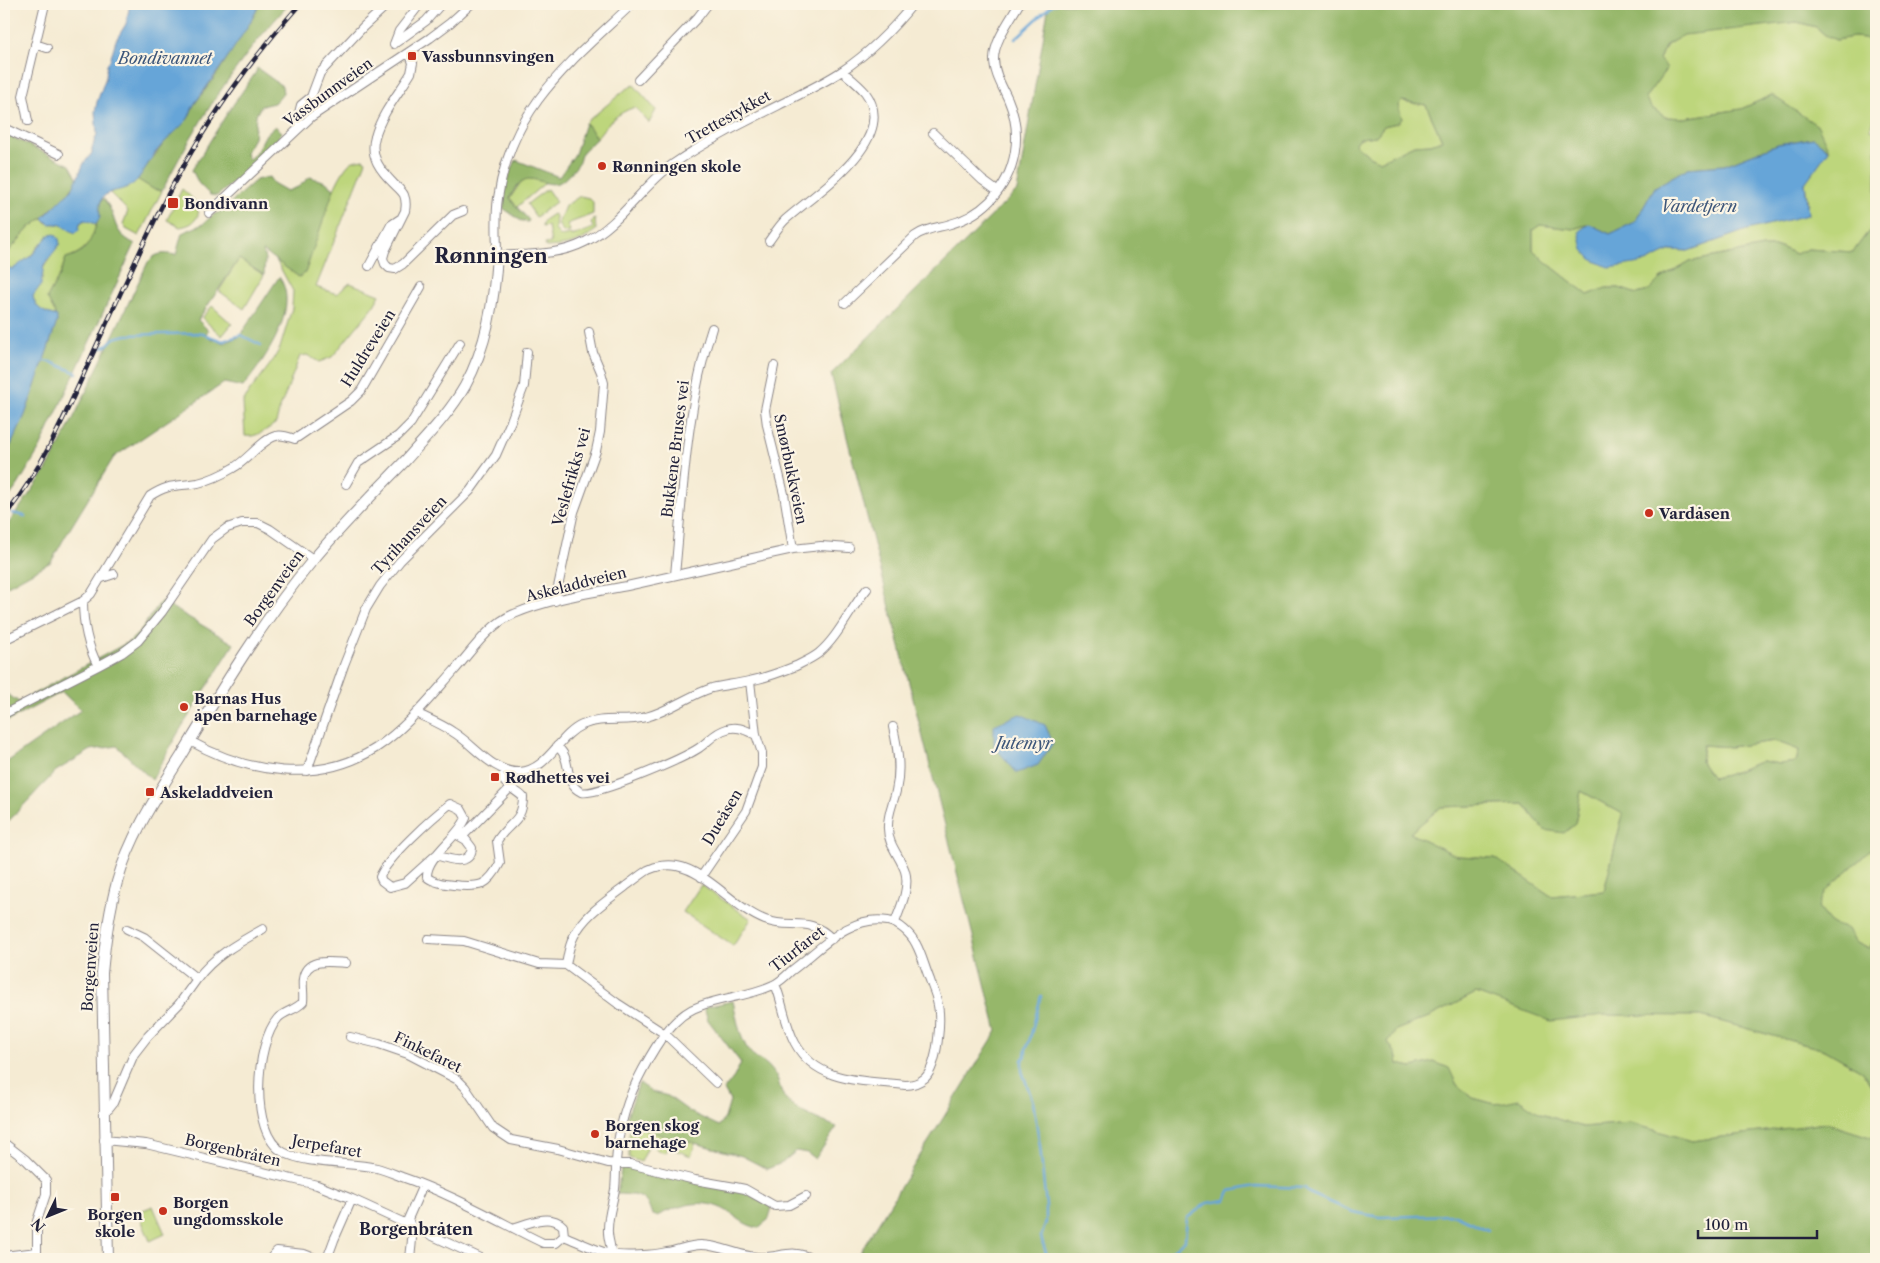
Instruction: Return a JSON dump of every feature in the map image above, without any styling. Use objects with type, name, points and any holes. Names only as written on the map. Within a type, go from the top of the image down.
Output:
[{"type":"street","points":[[28,121],[23,96],[45,4]]},
{"type":"street","points":[[299,128],[298,118],[301,105],[311,96],[320,73],[363,27],[388,4]]},
{"type":"street","points":[[420,4],[399,31],[394,44],[426,22],[441,4]]},
{"type":"street","name":"Vassbunnveien","points":[[209,213],[299,128],[341,96],[450,23],[471,4]]},
{"type":"street","name":"Borgenveien","points":[[108,1259],[104,1140],[102,973],[107,926],[112,904],[118,880],[136,835],[190,741],[267,621],[313,559],[443,418],[465,386],[479,356],[493,297],[497,256],[497,208],[502,175],[515,140],[532,108],[553,79],[632,4]]},
{"type":"street","points":[[638,80],[708,4]]},
{"type":"street","name":"Trettestykket","points":[[497,256],[550,253],[572,248],[587,241],[615,220],[646,186],[673,164],[708,142],[842,71],[878,42],[913,4]]},
{"type":"street","points":[[845,303],[921,232],[963,220],[990,201],[1005,180],[1016,152],[1016,126],[1008,99],[999,80],[994,59],[1000,39],[1019,4]]},
{"type":"street","points":[[35,44],[47,48]]},
{"type":"street","points":[[409,52],[413,63],[411,73],[374,138],[373,149],[376,162],[382,172],[404,194],[405,211],[383,258],[384,264],[395,269],[403,264],[453,216],[463,211]]},
{"type":"street","points":[[769,241],[784,221],[858,157],[869,137],[873,114],[870,102],[866,93],[858,84],[842,71]]},
{"type":"street","points":[[4,128],[59,154]]},
{"type":"street","points":[[934,133],[982,180],[998,191]]},
{"type":"street","points":[[369,266],[391,225],[402,218]]},
{"type":"street","name":"Huldreveien","points":[[4,640],[83,601],[91,594],[150,496],[165,488],[201,482],[226,472],[243,462],[275,436],[282,435],[295,439],[351,401],[361,391],[421,287]]},
{"type":"street","name":"Bukkene Bruses vei","points":[[675,576],[692,401],[702,358],[712,328]]},
{"type":"street","name":"Veslefrikks vei","points":[[555,601],[574,512],[596,451],[600,432],[604,383],[602,372],[592,353],[589,332]]},
{"type":"street","points":[[346,484],[358,463],[395,439],[411,423],[460,343]]},
{"type":"street","name":"Tyrihansveien","points":[[307,771],[347,656],[366,609],[380,586],[400,561],[470,491],[496,455],[524,386],[528,352]]},
{"type":"street","name":"Smørbukkveien","points":[[774,366],[765,410],[784,494],[793,549]]},
{"type":"street","points":[[4,714],[98,666],[130,647],[146,632],[162,612],[212,539],[227,528],[242,523],[258,523],[270,529],[313,559]]},
{"type":"street","name":"Askeladdveien","points":[[190,741],[221,757],[262,769],[307,771],[344,763],[375,748],[389,738],[416,713],[483,638],[512,615],[555,601],[793,549],[821,546],[850,548]]},
{"type":"street","points":[[102,578],[114,574]]},
{"type":"street","points":[[416,713],[453,732],[490,762],[504,770],[520,772],[539,764],[565,737],[581,725],[598,720],[644,718],[665,711],[711,688],[775,675],[819,654],[867,589]]},
{"type":"street","points":[[83,601],[83,616],[87,640],[90,651],[98,666]]},
{"type":"street","name":"Dueåsen","points":[[702,877],[746,811],[762,767],[762,753],[756,735],[750,681]]},
{"type":"street","points":[[775,984],[795,1044],[818,1069],[834,1076],[896,1084],[913,1085],[926,1077],[937,1046],[940,1025],[938,1002],[916,943],[895,922],[904,898],[906,882],[905,871],[889,840],[888,830],[888,816],[898,781],[899,762],[892,727]]},
{"type":"street","points":[[557,746],[564,753],[569,778],[574,786],[580,791],[588,793],[678,760],[728,728],[742,728],[756,735]]},
{"type":"street","points":[[436,855],[427,872],[427,877],[430,880],[474,886],[487,881],[500,863],[497,841],[519,817],[523,809],[522,797],[516,790],[503,782],[501,777]]},
{"type":"street","points":[[459,836],[466,818],[461,809],[450,804],[418,832],[387,864],[380,877],[382,881],[390,887],[405,883],[459,836],[510,787]]},
{"type":"street","points":[[436,855],[461,860],[468,858],[472,848],[459,836]]},
{"type":"street","points":[[566,965],[573,936],[588,917],[648,870],[659,866],[678,866],[702,877],[755,915],[779,923],[809,924],[824,930],[832,939]]},
{"type":"street","name":"Tiurfaret","points":[[611,1257],[607,1231],[616,1184],[616,1163],[621,1122],[629,1098],[643,1069],[665,1034],[681,1017],[700,1006],[755,992],[775,984],[841,931],[855,924],[880,919],[895,922]]},
{"type":"street","points":[[104,1110],[113,1103],[134,1054],[148,1036],[179,1004],[206,968],[227,950],[262,928]]},
{"type":"street","points":[[126,929],[144,936],[197,980]]},
{"type":"street","points":[[428,939],[464,941],[539,964],[566,965],[617,1003],[665,1034],[716,1083]]},
{"type":"street","name":"Jerpefaret","points":[[346,963],[317,962],[309,967],[303,977],[303,1002],[294,1010],[279,1017],[272,1028],[260,1070],[259,1085],[263,1119],[268,1133],[276,1146],[282,1152],[290,1155],[376,1168],[423,1185],[543,1243],[556,1243],[564,1236]]},
{"type":"street","name":"Finkefaret","points":[[350,1037],[408,1054],[458,1080],[465,1087],[493,1128],[511,1140],[558,1149],[608,1163],[616,1163]]},
{"type":"street","name":"Borgenbråten","points":[[104,1140],[146,1144],[317,1185],[412,1226],[474,1257],[483,1259]]},
{"type":"street","points":[[4,1143],[26,1160],[46,1180],[46,1194],[37,1221],[37,1255],[4,1256]]},
{"type":"street","points":[[616,1163],[630,1164],[694,1180],[740,1188],[775,1206],[789,1205],[806,1196]]},
{"type":"street","points":[[410,1259],[413,1233],[412,1226],[408,1220],[423,1185]]},
{"type":"street","points":[[328,1259],[352,1199]]},
{"type":"street","points":[[513,1228],[548,1219],[553,1220],[564,1226],[564,1236],[611,1257],[668,1252],[685,1246],[703,1245],[754,1257],[769,1258],[791,1252],[803,1254],[812,1259]]},
{"type":"street","points":[[270,1259],[277,1251],[304,1254],[317,1259]]},
{"type":"green space","points":[[260,4],[289,4],[257,41],[223,87],[181,155],[162,191],[153,189],[137,179],[167,139],[188,119],[194,105],[217,74]]},
{"type":"green space","points":[[1049,4],[1876,4],[1876,45],[1871,44],[1865,38],[1854,37],[1836,40],[1825,35],[1816,27],[1797,22],[1684,35],[1666,45],[1659,59],[1667,68],[1645,98],[1652,108],[1665,117],[1684,118],[1741,109],[1772,95],[1818,126],[1829,150],[1813,138],[1778,144],[1725,165],[1688,168],[1655,187],[1635,222],[1610,234],[1589,224],[1573,229],[1540,225],[1533,230],[1533,250],[1588,295],[1606,288],[1619,288],[1637,294],[1648,291],[1660,279],[1689,262],[1763,247],[1781,247],[1795,254],[1808,249],[1853,252],[1868,232],[1876,227],[1876,845],[1825,891],[1818,907],[1832,924],[1848,929],[1855,942],[1869,949],[1876,937],[1876,1093],[1862,1071],[1825,1050],[1701,1016],[1604,1015],[1551,1021],[1476,993],[1431,1016],[1396,1030],[1388,1042],[1396,1054],[1398,1064],[1412,1067],[1434,1062],[1449,1068],[1457,1085],[1473,1098],[1495,1104],[1519,1099],[1541,1114],[1583,1127],[1630,1123],[1692,1141],[1826,1123],[1876,1139],[1876,1259],[856,1259],[997,1031],[831,374],[1017,191]],"holes":[[[1402,101],[1426,105],[1442,140],[1431,144],[1414,145],[1380,161],[1369,156],[1355,144],[1360,138],[1376,136],[1384,126],[1397,123],[1402,119],[1398,105]],[[1775,741],[1799,750],[1796,762],[1779,764],[1762,761],[1727,775],[1712,778],[1701,762],[1703,745],[1730,747]],[[1581,791],[1623,814],[1604,891],[1551,896],[1495,858],[1457,856],[1410,833],[1441,807],[1524,804],[1544,830],[1564,833],[1575,824]]]},
{"type":"green space","points":[[1797,22],[1816,27],[1825,35],[1836,40],[1854,37],[1865,38],[1871,44],[1876,45],[1876,113],[1871,129],[1876,134],[1876,227],[1868,232],[1853,252],[1808,249],[1795,254],[1781,247],[1763,247],[1689,262],[1660,279],[1648,291],[1637,294],[1619,288],[1606,288],[1588,295],[1533,250],[1533,230],[1540,225],[1573,229],[1589,224],[1646,262],[1671,250],[1688,251],[1747,230],[1808,204],[1805,183],[1829,150],[1772,95],[1741,109],[1684,118],[1665,117],[1652,108],[1645,98],[1667,68],[1659,59],[1667,45],[1684,34]]},
{"type":"green space","points":[[257,68],[282,86],[283,93],[274,103],[261,106],[256,115],[254,138],[246,152],[247,157],[249,159],[256,153],[266,134],[275,126],[282,132],[269,150],[253,166],[217,196],[210,195],[199,184],[192,170]]},
{"type":"green space","points":[[634,85],[656,110],[649,123],[635,107],[613,119],[596,139],[585,123],[625,90]]},
{"type":"green space","points":[[1402,101],[1426,105],[1442,140],[1431,144],[1414,145],[1380,161],[1369,156],[1355,144],[1360,138],[1376,136],[1384,126],[1397,123],[1402,119],[1398,105]]},
{"type":"green space","points":[[585,123],[596,139],[582,153],[573,171],[562,181],[555,184],[529,179],[516,187],[510,198],[529,220],[528,222],[521,221],[503,208],[507,180],[516,160],[559,177],[575,154]]},
{"type":"green space","points":[[4,133],[70,165],[78,179],[67,195],[43,218],[29,228],[4,257]]},
{"type":"green space","points":[[363,159],[366,161],[316,287],[337,294],[350,283],[380,295],[373,307],[332,357],[319,362],[307,355],[300,356],[276,423],[258,434],[245,436],[243,402],[280,348],[292,308],[293,291],[276,260],[299,277],[305,273],[324,216],[342,173],[349,164]]},
{"type":"green space","points":[[269,177],[273,183],[287,191],[298,187],[310,177],[326,182],[334,189],[305,273],[299,277],[263,251],[265,259],[264,275],[239,259],[198,320],[208,330],[206,334],[210,338],[224,343],[239,337],[279,277],[285,290],[286,304],[283,319],[260,364],[243,387],[224,383],[114,457],[51,562],[4,588],[4,530],[47,469],[148,262],[154,256],[160,254],[176,255],[182,233],[203,224],[214,214],[220,212],[256,180]]},
{"type":"green space","points":[[528,178],[546,182],[517,207],[510,198],[521,182]]},
{"type":"green space","points":[[137,179],[153,189],[162,191],[139,236],[126,229],[123,224],[128,211],[109,192],[132,185]]},
{"type":"green space","points":[[182,189],[196,203],[198,216],[193,222],[180,227],[167,220]]},
{"type":"green space","points":[[547,189],[556,202],[536,217],[527,204]]},
{"type":"green space","points":[[580,196],[589,198],[593,202],[593,214],[567,224],[570,231],[563,232],[558,224],[565,206]]},
{"type":"green space","points":[[103,198],[108,205],[117,229],[135,244],[40,448],[18,485],[4,504],[4,460],[25,415],[57,322],[47,298],[60,275],[66,258],[81,251],[89,242],[100,217],[98,206]]},
{"type":"green space","points":[[553,214],[556,216],[555,229],[560,236],[571,234],[572,236],[593,228],[591,222],[595,219],[596,230],[574,243],[546,247],[545,244],[551,243],[548,226],[542,227],[542,225],[544,220]]},
{"type":"green space","points":[[43,218],[47,223],[64,225],[69,230],[79,230],[80,223],[85,220],[96,224],[93,236],[87,246],[78,253],[66,258],[60,275],[47,298],[57,316],[41,310],[33,300],[33,295],[43,277],[42,270],[52,255],[41,243],[35,251],[13,269],[4,267],[4,257],[29,228]]},
{"type":"green space","points":[[239,259],[264,275],[244,309],[219,291]]},
{"type":"green space","points":[[212,306],[232,324],[222,336],[202,318]]},
{"type":"green space","points":[[161,601],[234,644],[178,733],[152,780],[117,746],[91,750],[56,771],[4,826],[4,764],[81,710],[62,692],[4,723],[4,692],[19,702],[130,641],[140,631]]},
{"type":"green space","points":[[1775,741],[1799,750],[1796,762],[1779,764],[1762,761],[1727,775],[1712,778],[1701,762],[1703,745],[1730,747]]},
{"type":"green space","points":[[1581,791],[1623,814],[1604,891],[1551,896],[1495,858],[1457,856],[1410,833],[1441,807],[1524,804],[1544,830],[1575,824]]},
{"type":"green space","points":[[1876,845],[1876,937],[1869,949],[1855,942],[1847,929],[1832,924],[1818,907],[1825,891]]},
{"type":"green space","points":[[701,885],[751,919],[733,946],[683,912]]},
{"type":"green space","points":[[1476,993],[1551,1020],[1604,1015],[1701,1016],[1825,1050],[1862,1071],[1876,1093],[1876,1139],[1826,1123],[1692,1141],[1630,1123],[1583,1127],[1541,1114],[1519,1100],[1495,1104],[1473,1098],[1457,1085],[1448,1068],[1434,1062],[1412,1067],[1398,1064],[1396,1054],[1388,1042],[1396,1030],[1431,1016]]},
{"type":"green space","points":[[733,1001],[739,1028],[746,1047],[774,1072],[784,1097],[788,1102],[816,1119],[837,1127],[815,1159],[807,1153],[796,1151],[782,1163],[767,1169],[742,1156],[669,1138],[625,1122],[639,1083],[653,1092],[668,1096],[690,1112],[719,1126],[725,1118],[730,1101],[724,1090],[734,1077],[741,1063],[708,1020],[704,1007]]},
{"type":"green space","points":[[632,1122],[697,1139],[691,1156],[667,1147],[665,1153],[659,1151],[650,1143],[641,1162],[629,1158],[629,1136]]},
{"type":"green space","points":[[626,1166],[741,1190],[772,1207],[769,1219],[758,1228],[745,1223],[727,1211],[709,1204],[692,1204],[657,1216],[652,1215],[644,1199],[617,1194],[621,1170]]},
{"type":"green space","points":[[153,1206],[165,1234],[150,1241],[138,1212]]},
{"type":"water","name":"Bondivannet","points":[[130,4],[260,4],[238,42],[194,105],[187,120],[155,153],[132,185],[106,194],[102,199],[100,217],[96,224],[85,220],[80,223],[79,230],[75,233],[61,225],[49,224],[43,218],[73,188],[84,163],[92,153],[97,134],[95,112],[97,102],[116,40],[126,24]]},
{"type":"water","name":"Vardetjern","points":[[1814,138],[1829,150],[1805,183],[1808,215],[1747,230],[1688,251],[1671,250],[1646,262],[1610,268],[1591,259],[1583,250],[1579,231],[1589,224],[1610,234],[1635,222],[1655,187],[1688,168],[1725,165],[1778,144]]},
{"type":"water","points":[[55,234],[60,244],[44,265],[41,285],[33,296],[41,310],[57,316],[57,322],[25,415],[4,460],[4,267],[13,269],[32,255],[49,235]]},
{"type":"water","name":"Jutemyr","points":[[1020,714],[1045,725],[1053,743],[1038,765],[1017,773],[994,746],[994,725]]},
{"type":"waterway","points":[[1015,39],[1053,4],[1056,4]]},
{"type":"waterway","points":[[101,348],[114,338],[126,335],[200,333],[223,341],[241,335],[261,345]]},
{"type":"waterway","points":[[44,361],[77,373]]},
{"type":"waterway","points":[[12,513],[25,516]]},
{"type":"waterway","points":[[1041,996],[1025,1056],[1022,1060],[1022,1071],[1033,1102],[1040,1146],[1046,1206],[1046,1222],[1041,1237],[1048,1259]]},
{"type":"waterway","points":[[1162,1259],[1185,1240],[1187,1218],[1207,1203],[1226,1200],[1230,1191],[1256,1186],[1305,1188],[1309,1193],[1353,1212],[1380,1217],[1455,1215],[1488,1230]]},
{"type":"railway","points":[[4,517],[35,473],[48,449],[142,247],[194,148],[244,73],[300,4]]},
{"type":"place","name":"Vassbunnsvingen","points":[[412,56]]},
{"type":"place","name":"Rønningen skole","points":[[602,166]]},
{"type":"place","name":"Bondivann","points":[[173,203]]},
{"type":"place","name":"Vardåsen","points":[[1649,513]]},
{"type":"place","name":"Barnas Hus åpen barnehage","points":[[184,707]]},
{"type":"place","name":"Rødhettes vei","points":[[495,777]]},
{"type":"place","name":"Askeladdveien","points":[[150,792]]},
{"type":"place","name":"Borgen skog barnehage","points":[[595,1134]]},
{"type":"place","name":"Borgen skole","points":[[115,1197]]},
{"type":"place","name":"Borgen ungdomsskole","points":[[163,1211]]},
{"type":"district","name":"Rønningen","points":[[491,256]]},
{"type":"district","name":"Borgenbråten","points":[[416,1229]]}]
